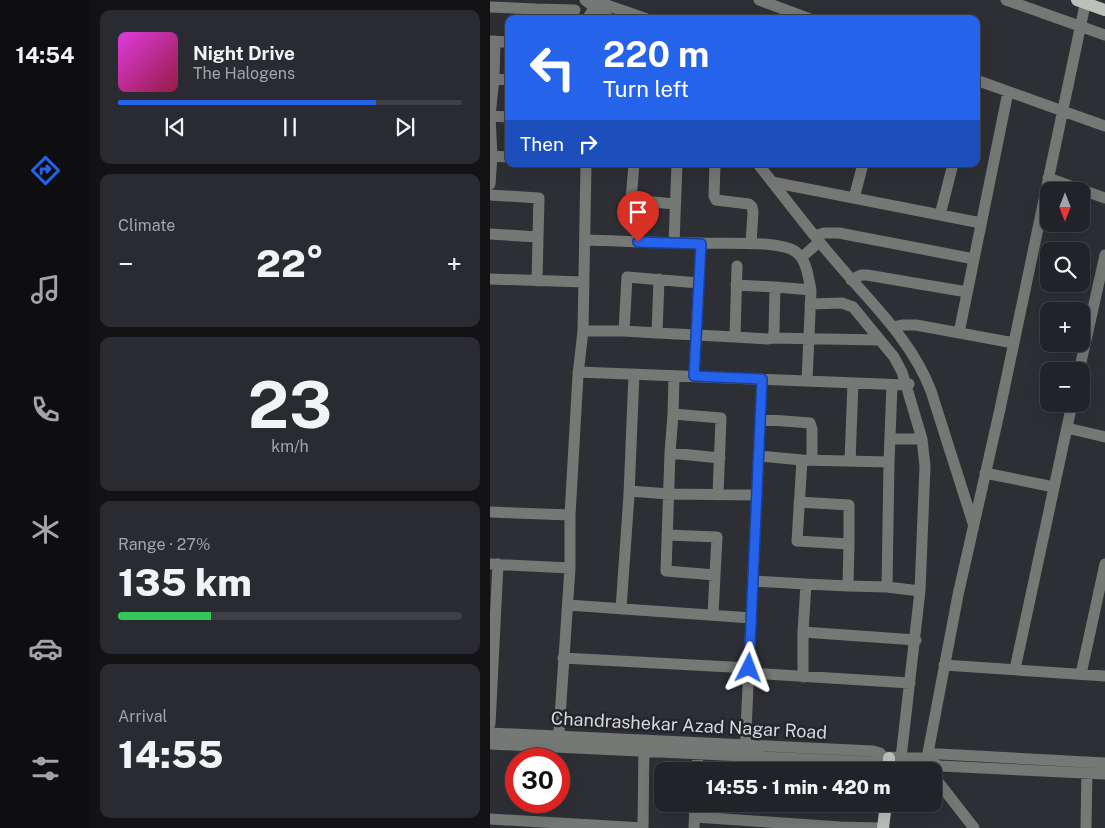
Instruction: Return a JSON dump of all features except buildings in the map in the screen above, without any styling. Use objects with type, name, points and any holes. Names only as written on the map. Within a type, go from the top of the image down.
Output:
[{"type":"main road","points":[[1083,1],[1105,10]]},
{"type":"main road","points":[[890,762],[891,758]]},
{"type":"main road","points":[[883,828],[885,812]]},
{"type":"street","points":[[561,0],[581,15]]},
{"type":"street","points":[[759,0],[799,15]]},
{"type":"street","points":[[1006,0],[1105,35]]},
{"type":"street","points":[[928,762],[927,758],[944,665],[1014,343],[1080,26],[1083,1]]},
{"type":"street","points":[[588,15],[595,2]]},
{"type":"street","points":[[595,2],[606,15]]},
{"type":"street","points":[[595,2],[635,15]]},
{"type":"street","points":[[490,7],[536,14],[575,10]]},
{"type":"street","points":[[490,184],[490,116],[494,79],[492,41],[505,42]]},
{"type":"street","points":[[494,79],[505,80]]},
{"type":"street","points":[[980,82],[1105,126]]},
{"type":"street","points":[[959,333],[1008,92]]},
{"type":"street","points":[[490,116],[505,117]]},
{"type":"street","points":[[491,156],[505,157]]},
{"type":"street","points":[[558,742],[570,568],[570,515],[578,372],[583,331],[586,167]]},
{"type":"street","points":[[634,167],[631,200],[675,204]]},
{"type":"street","points":[[674,243],[677,167]]},
{"type":"street","points":[[715,167],[714,196],[716,200],[749,204],[752,207],[751,244]]},
{"type":"street","points":[[760,167],[772,182],[811,247],[851,280],[894,327],[914,354],[927,382],[973,525]]},
{"type":"street","points":[[854,198],[859,167]]},
{"type":"street","points":[[940,215],[952,167]]},
{"type":"street","points":[[1048,178],[1105,198]]},
{"type":"street","points":[[772,182],[982,223]]},
{"type":"street","points":[[490,195],[539,198],[538,281]]},
{"type":"street","points":[[807,381],[811,290],[806,266],[811,247],[824,232],[839,232],[974,259]]},
{"type":"street","points":[[490,234],[538,237]]},
{"type":"street","points":[[585,240],[751,244],[786,247],[795,251],[811,247]]},
{"type":"street","points":[[694,376],[701,244]]},
{"type":"street","points":[[1081,362],[1105,255]]},
{"type":"street","points":[[735,337],[737,266]]},
{"type":"street","points":[[851,280],[861,275],[867,275],[968,292]]},
{"type":"street","points":[[624,331],[627,277],[699,283]]},
{"type":"street","points":[[490,279],[584,282]]},
{"type":"street","points":[[657,333],[659,280]]},
{"type":"street","points":[[736,285],[811,290]]},
{"type":"street","points":[[772,338],[774,333],[775,287]]},
{"type":"street","points":[[810,304],[842,303],[853,307],[899,364],[910,384],[922,439],[925,466],[916,640],[910,683],[891,758]]},
{"type":"street","points":[[894,327],[910,324],[1014,343]]},
{"type":"street","points":[[583,331],[624,331],[768,339],[880,340]]},
{"type":"street","points":[[578,372],[892,385],[927,382]]},
{"type":"street","points":[[621,609],[629,492],[634,374]]},
{"type":"street","points":[[674,376],[666,571],[715,575]]},
{"type":"street","points":[[745,751],[762,379]]},
{"type":"street","points":[[850,461],[853,383]]},
{"type":"street","points":[[887,587],[892,385]]},
{"type":"street","points":[[1015,669],[1070,412]]},
{"type":"street","points":[[673,414],[721,418],[718,495]]},
{"type":"street","points":[[760,419],[810,424],[812,429],[799,502],[797,540],[849,544]]},
{"type":"street","points":[[1067,428],[1105,437]]},
{"type":"street","points":[[890,439],[922,439]]},
{"type":"street","points":[[670,454],[720,458]]},
{"type":"street","points":[[759,456],[807,460],[890,462]]},
{"type":"street","points":[[986,473],[1054,487]]},
{"type":"street","points":[[629,492],[757,495]]},
{"type":"street","points":[[799,502],[849,505],[848,586]]},
{"type":"street","points":[[490,512],[570,515]]},
{"type":"street","points":[[667,535],[716,537],[712,615]]},
{"type":"street","points":[[490,724],[494,564],[570,568]]},
{"type":"street","points":[[1081,674],[1105,564]]},
{"type":"street","points":[[753,582],[887,587],[920,591]]},
{"type":"street","points":[[804,677],[803,632],[806,584]]},
{"type":"street","points":[[568,605],[751,618]]},
{"type":"street","points":[[803,632],[916,640]]},
{"type":"street","points":[[563,658],[749,670],[804,677],[910,683]]},
{"type":"street","points":[[944,665],[1105,676]]},
{"type":"street","name":"Chandrashekar Azad Nagar Road","points":[[490,733],[558,742]]},
{"type":"street","name":"Chandrashekar Azad Nagar Road","points":[[490,744],[558,742],[644,746],[745,751],[870,762],[891,758],[927,758]]},
{"type":"street","points":[[493,822],[642,828],[644,746]]},
{"type":"street","name":"Chandrashekar Azad Nagar Road","points":[[644,746],[698,754],[745,751]]},
{"type":"street","points":[[698,754],[698,762]]},
{"type":"street","points":[[927,758],[933,764],[940,766],[1087,768],[1105,763]]},
{"type":"street","points":[[1087,768],[1105,774]]},
{"type":"street","points":[[1086,828],[1087,768]]},
{"type":"street","points":[[942,786],[974,828]]},
{"type":"street","points":[[694,823],[883,828]]},
{"type":"route","points":[[638,242],[701,244],[694,376],[762,379],[749,668]]}]
